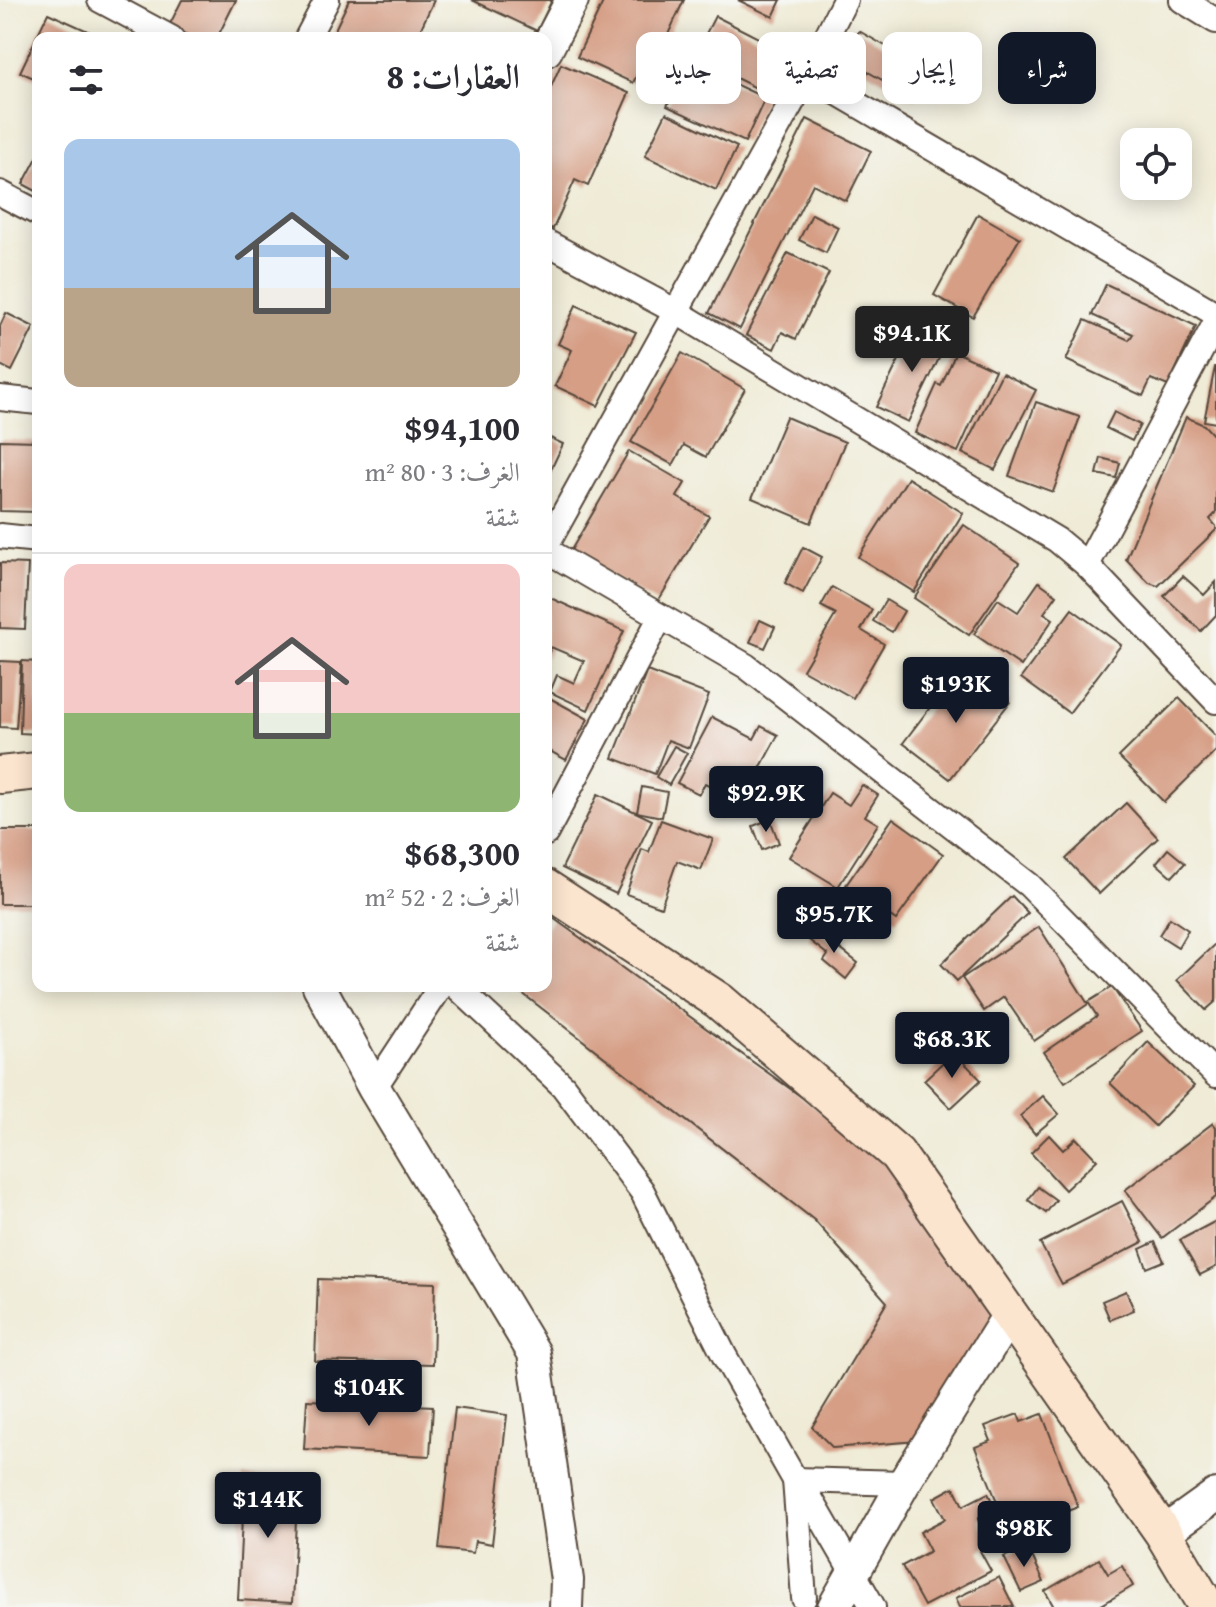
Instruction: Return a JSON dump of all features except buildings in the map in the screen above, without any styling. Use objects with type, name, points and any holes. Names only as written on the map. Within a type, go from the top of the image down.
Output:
[{"type":"main road","points":[[0,775],[32,772]]},
{"type":"main road","points":[[552,892],[719,1001],[897,1154],[1163,1533],[1207,1607]]},
{"type":"street","points":[[100,0],[160,32]]},
{"type":"street","points":[[310,32],[327,0]]},
{"type":"street","points":[[552,38],[572,0]]},
{"type":"street","points":[[829,32],[845,0]]},
{"type":"street","points":[[1182,0],[1216,21]]},
{"type":"street","points":[[552,537],[791,104]]},
{"type":"street","points":[[857,104],[1216,314]]},
{"type":"street","points":[[0,193],[32,210]]},
{"type":"street","points":[[552,245],[675,311],[1057,540],[1087,565],[1216,701]]},
{"type":"street","points":[[1087,565],[1216,322]]},
{"type":"street","points":[[0,398],[32,401]]},
{"type":"street","points":[[0,536],[32,539]]},
{"type":"street","points":[[552,552],[746,666],[1029,885],[1216,1075]]},
{"type":"street","points":[[552,822],[660,618]]},
{"type":"street","points":[[322,992],[374,1088],[534,1353],[567,1580],[566,1607]]},
{"type":"street","points":[[374,1088],[437,992]]},
{"type":"street","points":[[462,992],[563,1086],[642,1191],[725,1357],[795,1480],[806,1491],[873,1607]]},
{"type":"street","points":[[795,1480],[810,1604],[853,1573],[904,1483],[1009,1315]]},
{"type":"street","points":[[795,1480],[904,1483]]},
{"type":"street","points":[[1163,1533],[1216,1495]]}]
